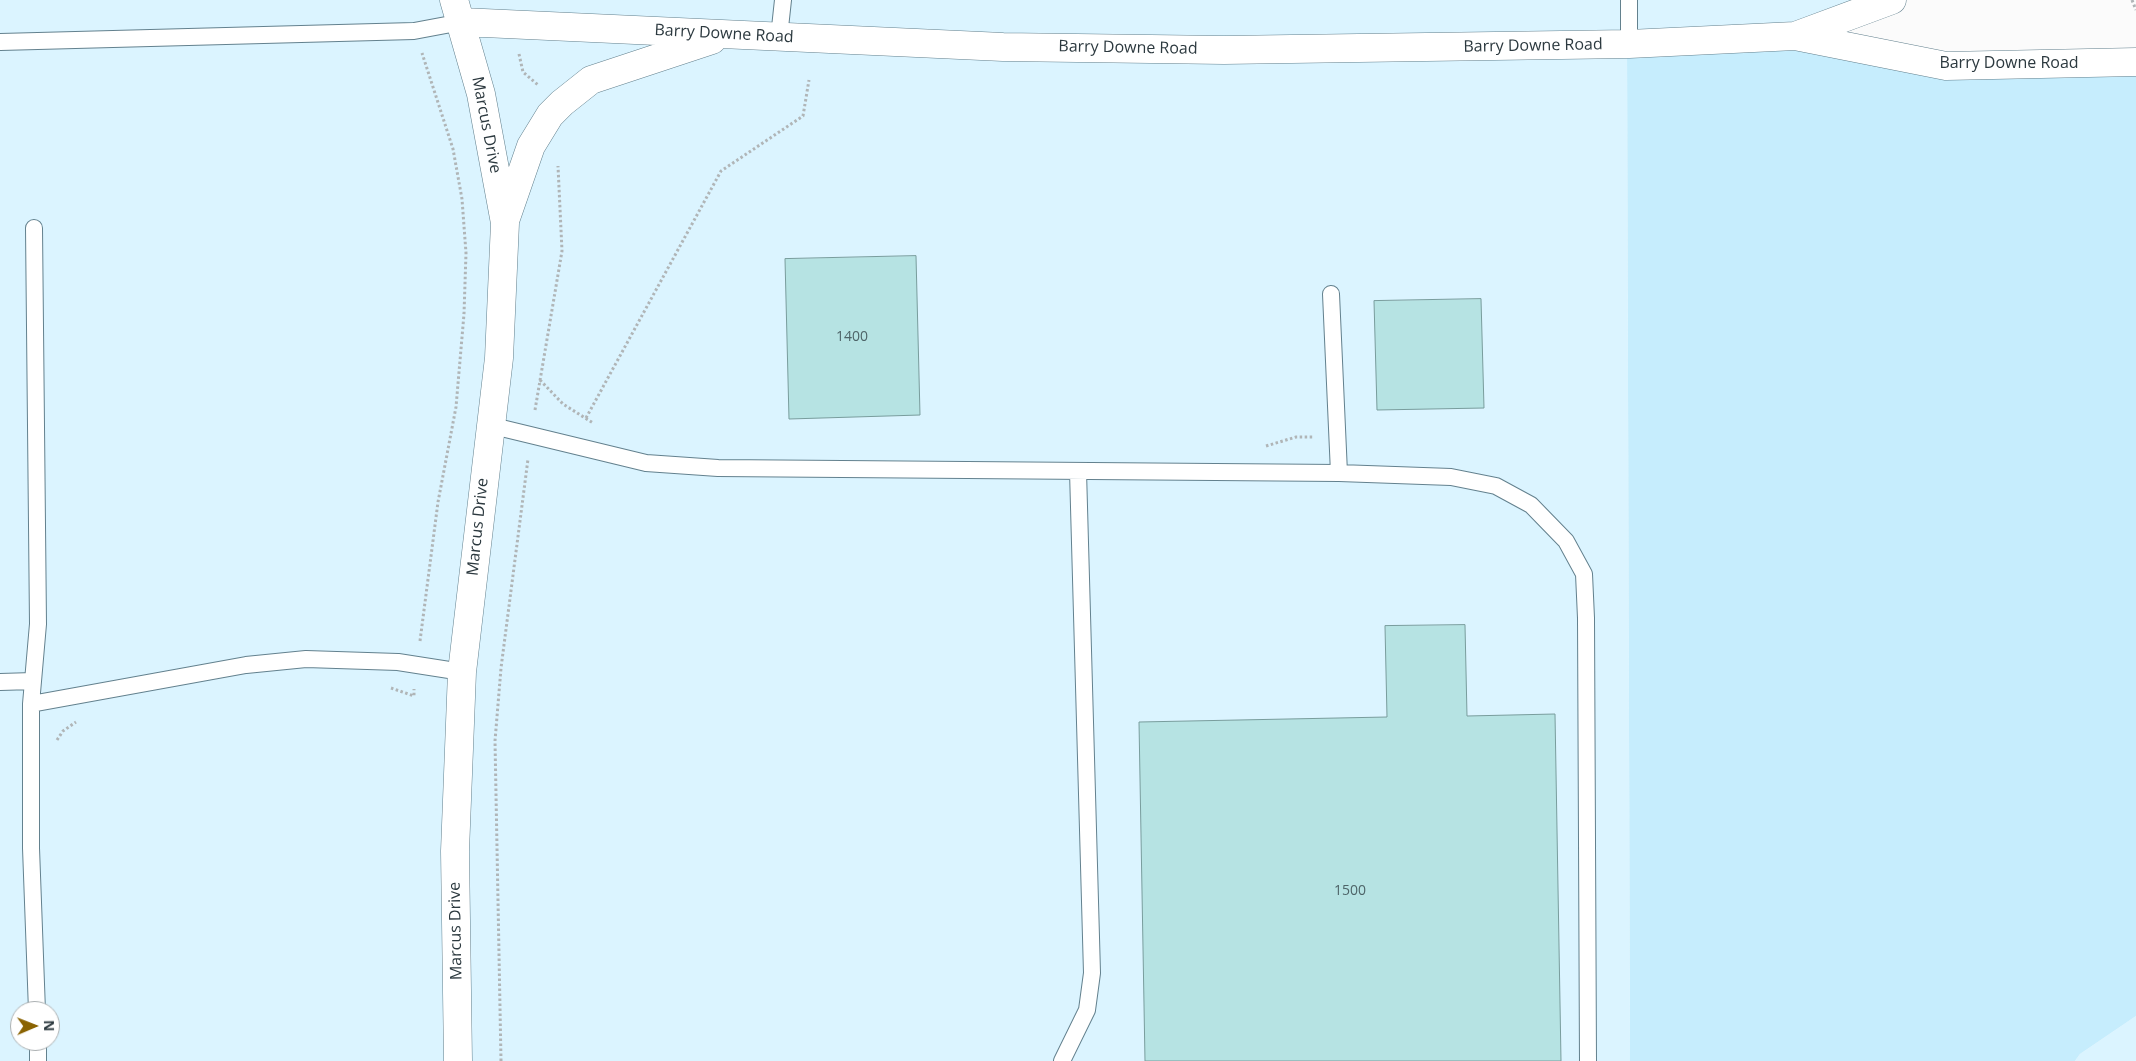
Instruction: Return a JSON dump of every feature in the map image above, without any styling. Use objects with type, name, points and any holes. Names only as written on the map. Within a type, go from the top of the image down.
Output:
[{"type":"street","name":"Barry Downe Road","points":[[1795,36],[1892,0]]},
{"type":"street","name":"Barry Downe Road","points":[[458,11],[512,24],[1003,47],[1224,50],[1629,44],[1795,36],[1946,66],[2136,62]]},
{"type":"street","name":"Marcus Drive","points":[[458,11],[482,94],[505,222],[498,358],[462,672],[455,851],[458,1061]]},
{"type":"street","points":[[505,222],[531,146],[550,115],[590,80],[733,34]]},
{"type":"lane","points":[[779,36],[783,0]]},
{"type":"lane","points":[[1629,0],[1629,44]]},
{"type":"lane","points":[[0,42],[414,31],[458,11]]},
{"type":"lane","points":[[34,228],[38,624],[30,704],[37,1001]]},
{"type":"lane","points":[[1331,294],[1339,473]]},
{"type":"lane","points":[[489,425],[646,463],[709,467],[1339,473],[1451,477],[1496,486],[1531,505],[1566,541],[1584,574],[1586,628],[1588,1061]]},
{"type":"lane","points":[[1062,1061],[1087,1010],[1092,973],[1078,471]]},
{"type":"lane","points":[[30,704],[246,665],[276,662],[342,658],[417,665],[462,672]]},
{"type":"lane","points":[[0,682],[33,681]]},
{"type":"path","points":[[2132,0],[2136,10]]},
{"type":"path","points":[[512,24],[523,72],[562,104]]},
{"type":"path","points":[[388,687],[414,696],[438,502],[456,407],[464,314],[466,254],[462,199],[453,149],[436,91],[414,31]]},
{"type":"path","points":[[586,418],[722,171],[803,116],[809,80]]},
{"type":"path","points":[[501,1061],[496,741],[502,658],[532,435],[562,251],[558,158]]},
{"type":"path","points":[[540,379],[563,404],[594,424]]},
{"type":"path","points":[[1262,447],[1296,437],[1338,436]]},
{"type":"path","points":[[54,744],[64,731],[78,720]]},
{"type":"shaded area","points":[[0,0],[1887,0],[1795,36],[1627,43],[1630,1061],[0,1061]]},
{"type":"shaded area","points":[[1795,36],[1946,69],[2136,63],[2136,1016],[2080,1054],[2075,1061],[1630,1061],[1627,42]]},
{"type":"shaded area","points":[[2136,1016],[2136,1061],[2075,1061],[2080,1054]]},
{"type":"building","points":[[916,256],[920,415],[789,419],[785,259]]},
{"type":"building","points":[[1481,299],[1484,408],[1377,410],[1374,301]]},
{"type":"building","points":[[1465,625],[1467,716],[1555,714],[1561,1061],[1145,1061],[1139,722],[1387,717],[1385,626]]}]
